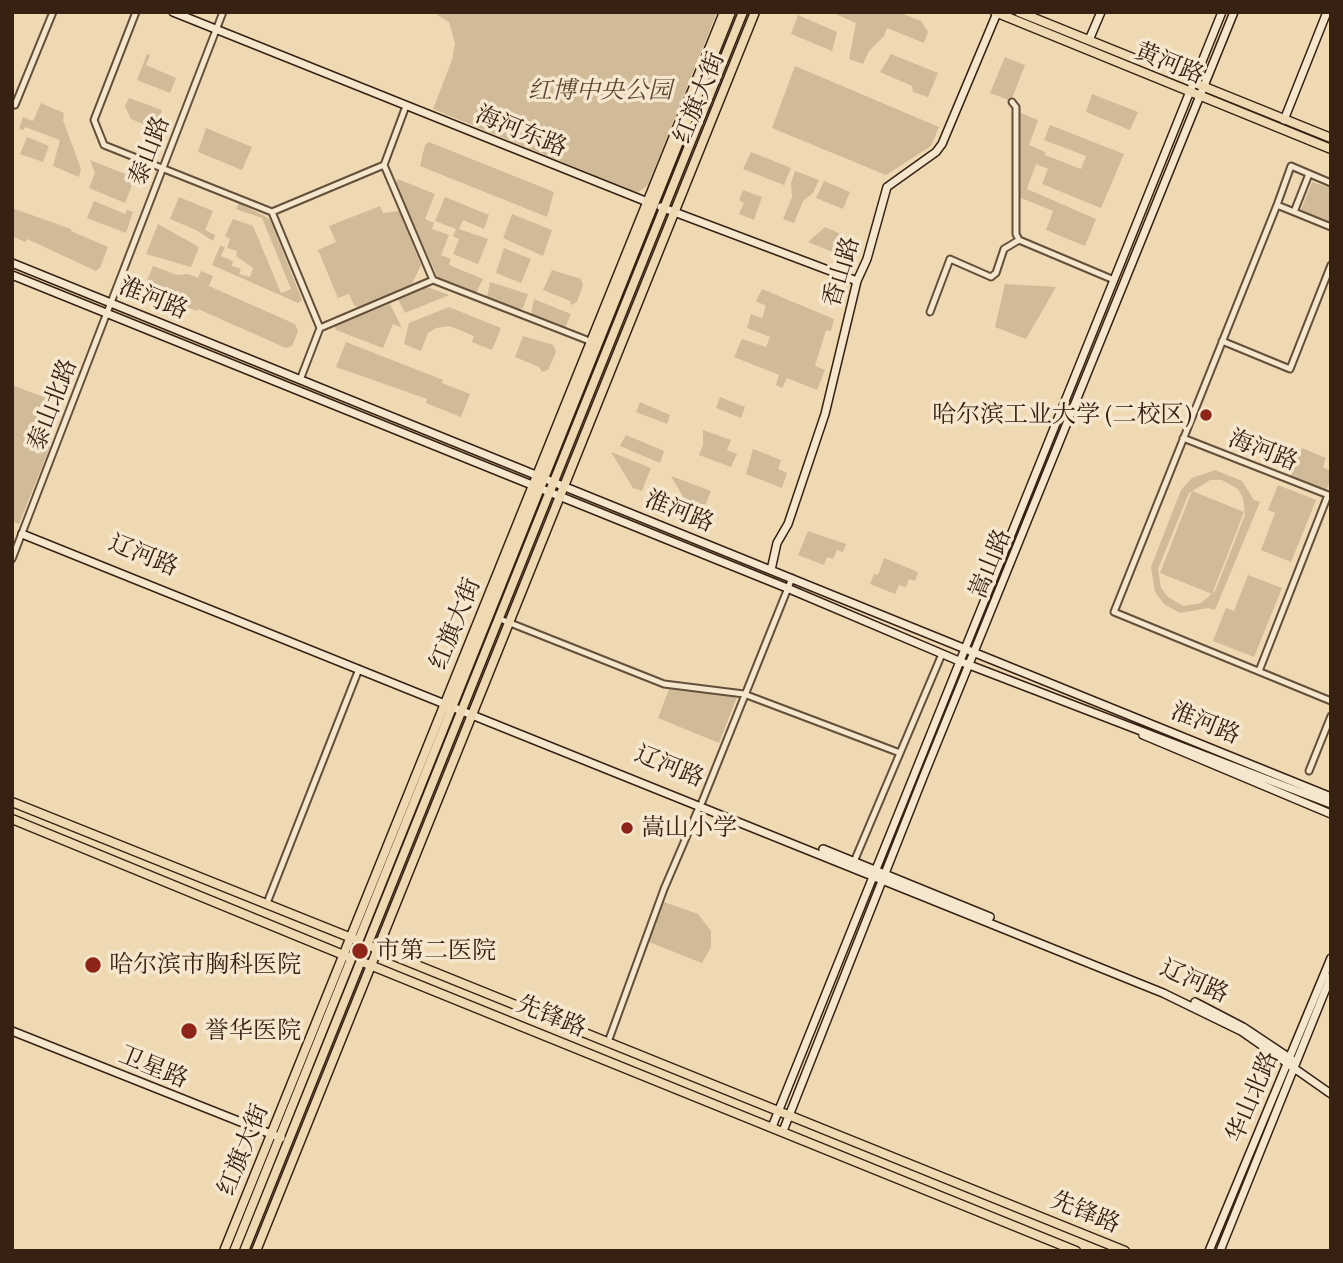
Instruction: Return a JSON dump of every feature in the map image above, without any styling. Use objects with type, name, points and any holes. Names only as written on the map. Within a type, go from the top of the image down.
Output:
[{"type":"main road","name":"海河东路","points":[[173,12],[675,213],[857,281]]},
{"type":"main road","name":"红旗大街","points":[[256,1251],[361,962],[363,943],[531,486],[594,343],[724,12]]},
{"type":"main road","name":"红旗大街","points":[[650,203],[731,12]]},
{"type":"main road","name":"红旗大街","points":[[450,702],[545,492],[743,12]]},
{"type":"main road","name":"红旗大街","points":[[224,1251],[343,954],[363,943],[473,712],[755,12]]},
{"type":"main road","name":"黄河路","points":[[1019,12],[1331,138]]},
{"type":"main road","points":[[1089,40],[1101,12]]},
{"type":"main road","name":"嵩山路","points":[[772,1127],[1222,12]]},
{"type":"main road","name":"嵩山路","points":[[783,1131],[1234,12]]},
{"type":"main road","points":[[1284,120],[1327,12]]},
{"type":"main road","name":"黄河路","points":[[996,13],[1331,149]]},
{"type":"main road","name":"香山路","points":[[771,570],[778,543],[788,524],[825,414],[857,281],[867,259],[887,187],[936,152],[942,144],[996,13]]},
{"type":"main road","name":"淮河路","points":[[12,263],[1109,706],[1159,722],[1331,795]]},
{"type":"main road","name":"淮河路","points":[[12,275],[959,661],[1331,804]]},
{"type":"main road","name":"红旗大街","points":[[550,480],[594,343]]},
{"type":"main road","name":"红旗大街","points":[[363,943],[500,619],[545,492]]},
{"type":"main road","name":"辽河路","points":[[23,532],[359,669],[450,702]]},
{"type":"main road","name":"辽河路","points":[[23,532],[853,863],[1208,1013],[1291,1063],[1331,1094]]},
{"type":"main road","points":[[1105,716],[1152,740],[1331,814]]},
{"type":"main road","name":"先锋路","points":[[12,803],[267,902],[1125,1251]]},
{"type":"main road","name":"先锋路","points":[[12,819],[1076,1251]]},
{"type":"main road","name":"华山北路","points":[[1220,1251],[1331,958]]},
{"type":"main road","name":"红旗大街","points":[[234,1251],[281,1138],[361,962]]},
{"type":"main road","name":"红旗大街","points":[[244,1251],[361,962]]},
{"type":"main road","name":"华山北路","points":[[1209,1251],[1331,976]]},
{"type":"main road","name":"卫星路","points":[[12,1031],[281,1138]]},
{"type":"street","points":[[12,104],[15,105],[53,12]]},
{"type":"street","points":[[136,12],[94,120],[104,145],[272,212],[384,165]]},
{"type":"street","name":"泰山路","points":[[110,303],[223,12]]},
{"type":"street","points":[[1012,102],[1016,107],[1018,240],[1114,280]]},
{"type":"street","points":[[406,106],[384,165],[433,280]]},
{"type":"street","points":[[1331,183],[1291,166],[1114,612],[1331,701]]},
{"type":"street","points":[[1294,212],[1309,174]]},
{"type":"street","points":[[1277,205],[1331,227]]},
{"type":"street","points":[[272,212],[320,328],[300,380]]},
{"type":"street","points":[[930,312],[950,259],[991,277],[996,273],[1004,249],[1018,240]]},
{"type":"street","points":[[1222,341],[1290,369],[1331,265]]},
{"type":"street","points":[[320,328],[433,280],[594,343]]},
{"type":"street","name":"泰山北路","points":[[12,559],[110,303]]},
{"type":"street","name":"海河路","points":[[1183,438],[1329,495]]},
{"type":"street","points":[[1259,671],[1329,495]]},
{"type":"street","points":[[608,1042],[664,889],[792,579]]},
{"type":"street","points":[[500,619],[664,684],[744,694],[900,753]]},
{"type":"street","points":[[853,863],[942,654]]},
{"type":"street","points":[[267,902],[359,669]]},
{"type":"street","points":[[1309,771],[1331,716]]},
{"type":"green space","name":"红博中央公园","points":[[440,12],[717,12],[648,185],[637,193],[433,109],[452,60],[455,43],[449,22],[437,15]]},
{"type":"green space","points":[[831,12],[898,12],[921,21],[928,32],[924,43],[887,28],[884,36],[869,51],[863,64],[849,59],[856,23]]},
{"type":"green space","points":[[798,15],[837,32],[832,51],[791,34]]},
{"type":"green space","points":[[147,54],[150,55],[146,65],[176,78],[170,93],[137,80]]},
{"type":"green space","points":[[891,54],[938,73],[928,97],[913,92],[912,86],[880,72]]},
{"type":"green space","points":[[1005,57],[1025,65],[1011,101],[990,93]]},
{"type":"green space","points":[[795,66],[939,127],[931,146],[886,175],[772,128]]},
{"type":"green space","points":[[1092,94],[1138,112],[1130,130],[1086,112]]},
{"type":"green space","points":[[129,98],[162,110],[155,129],[131,119],[125,106]]},
{"type":"green space","points":[[41,103],[64,113],[63,120],[81,169],[79,177],[53,166],[60,140],[25,127],[23,130],[19,129],[23,117],[33,121]]},
{"type":"green space","points":[[1016,111],[1038,120],[1029,145],[1045,152],[1045,155],[1081,169],[1086,156],[1044,140],[1050,125],[1124,154],[1101,208],[1042,184],[1048,169],[1036,164],[1027,189],[1096,219],[1085,246],[1046,230],[1053,211],[1016,196]]},
{"type":"green space","points":[[206,128],[252,147],[242,170],[198,152]]},
{"type":"green space","points":[[27,137],[49,146],[43,162],[20,154]]},
{"type":"green space","points":[[429,142],[554,192],[547,217],[420,166],[425,145]]},
{"type":"green space","points":[[751,152],[791,168],[784,185],[743,169]]},
{"type":"green space","points":[[90,160],[135,178],[125,203],[89,188],[95,173]]},
{"type":"green space","points":[[795,171],[819,180],[813,193],[803,201],[794,223],[783,219],[792,197],[791,183]]},
{"type":"green space","points":[[398,179],[435,194],[425,219],[434,223],[432,229],[449,235],[441,255],[451,259],[449,265],[483,279],[476,293],[438,278],[395,183]]},
{"type":"green space","points":[[824,181],[850,192],[843,209],[816,198]]},
{"type":"green space","points":[[1312,182],[1331,188],[1331,224],[1301,210]]},
{"type":"green space","points":[[743,190],[762,197],[754,220],[739,214],[744,203],[739,200]]},
{"type":"green space","points":[[179,197],[213,211],[205,230],[215,235],[213,241],[170,219]]},
{"type":"green space","points":[[445,197],[489,215],[484,229],[463,220],[459,229],[488,239],[478,264],[453,254],[459,239],[453,236],[456,229],[435,221]]},
{"type":"green space","points":[[94,201],[125,214],[127,210],[133,212],[126,233],[87,218]]},
{"type":"green space","points":[[239,203],[270,219],[302,300],[298,303],[212,265],[220,246],[225,247],[221,256],[233,261],[232,266],[241,269],[239,274],[250,277],[253,268],[236,256],[237,251],[227,248],[230,239],[225,236],[233,219],[253,226],[281,293],[291,289],[262,218],[236,209]]},
{"type":"green space","points":[[380,206],[383,213],[399,211],[421,265],[412,284],[359,308],[354,305],[349,294],[338,298],[318,250],[336,242],[329,226]]},
{"type":"green space","points":[[12,208],[71,229],[108,247],[100,268],[96,271],[27,239],[25,242],[12,236]]},
{"type":"green space","points":[[512,214],[552,230],[543,256],[503,238]]},
{"type":"green space","points":[[158,224],[199,247],[191,267],[146,254]]},
{"type":"green space","points":[[825,227],[839,233],[840,255],[808,242]]},
{"type":"green space","points":[[504,248],[531,259],[521,283],[496,273]]},
{"type":"green space","points":[[153,266],[177,275],[188,274],[198,278],[201,271],[213,276],[209,286],[295,324],[298,331],[292,346],[286,348],[198,309],[197,311],[143,290]]},
{"type":"green space","points":[[552,270],[581,279],[583,285],[577,302],[571,305],[570,301],[543,290]]},
{"type":"green space","points":[[490,282],[528,294],[523,308],[518,310],[487,297]]},
{"type":"green space","points":[[1005,284],[1056,287],[1026,339],[995,327]]},
{"type":"green space","points":[[427,287],[449,295],[405,313],[398,299]]},
{"type":"green space","points":[[762,289],[834,319],[831,331],[826,330],[815,366],[825,370],[817,390],[787,378],[782,388],[776,385],[779,375],[734,357],[742,339],[766,347],[770,337],[747,328],[751,314],[762,318],[766,306],[756,301]]},
{"type":"green space","points":[[534,299],[571,314],[565,328],[531,314]]},
{"type":"green space","points":[[390,304],[402,328],[393,324],[383,348],[336,330],[335,326]]},
{"type":"green space","points":[[449,307],[501,328],[492,350],[472,342],[474,336],[450,326],[436,328],[428,333],[421,351],[404,344],[409,323]]},
{"type":"green space","points":[[523,336],[553,345],[556,352],[548,370],[542,372],[539,367],[515,357]]},
{"type":"green space","points":[[346,342],[443,380],[442,383],[470,394],[461,417],[426,403],[427,399],[336,367]]},
{"type":"green space","points":[[12,385],[46,398],[33,437],[34,441],[50,447],[19,524],[12,521]]},
{"type":"green space","points":[[720,397],[745,407],[741,418],[716,408]]},
{"type":"green space","points":[[640,402],[670,415],[667,424],[636,412]]},
{"type":"green space","points":[[703,430],[731,440],[727,450],[737,454],[731,467],[699,455],[703,445]]},
{"type":"green space","points":[[626,435],[664,451],[660,463],[620,446]]},
{"type":"green space","points":[[1302,448],[1326,458],[1323,467],[1331,471],[1331,480],[1325,492],[1290,478]]},
{"type":"green space","points":[[753,449],[781,460],[778,469],[787,473],[782,488],[746,474]]},
{"type":"green space","points":[[611,452],[651,468],[642,491],[633,488]]},
{"type":"green space","points":[[1215,470],[1242,481],[1254,500],[1260,502],[1215,610],[1208,608],[1180,613],[1164,604],[1155,592],[1151,567],[1181,490],[1192,478]],"holes":[[[1210,480],[1222,480],[1238,489],[1243,498],[1245,515],[1215,591],[1201,603],[1184,606],[1168,597],[1161,588],[1158,569],[1189,493]]]},
{"type":"green space","points":[[671,476],[711,491],[701,515],[692,512]]},
{"type":"green space","points":[[1278,485],[1316,500],[1291,562],[1261,550],[1275,513],[1268,510]]},
{"type":"green space","points":[[1192,491],[1244,512],[1212,594],[1160,573]]},
{"type":"green space","points":[[808,531],[846,544],[843,552],[837,550],[833,559],[827,557],[824,565],[798,555]]},
{"type":"green space","points":[[884,558],[918,572],[915,581],[909,579],[906,587],[899,585],[895,594],[870,584],[874,574],[878,575]]},
{"type":"green space","points":[[1248,575],[1282,588],[1254,657],[1213,641],[1226,608],[1234,611]]},
{"type":"green space","points":[[669,689],[737,697],[719,743],[658,718]]},
{"type":"green space","points":[[664,902],[698,914],[711,931],[711,947],[702,963],[649,942]]},
{"type":"place","name":"哈尔滨工业大学 (二校区)","points":[[1206,415]]},
{"type":"place","name":"嵩山小学","points":[[627,828]]},
{"type":"place","name":"市第二医院","points":[[360,951]]},
{"type":"place","name":"哈尔滨市胸科医院","points":[[93,965]]},
{"type":"place","name":"誉华医院","points":[[189,1031]]}]
